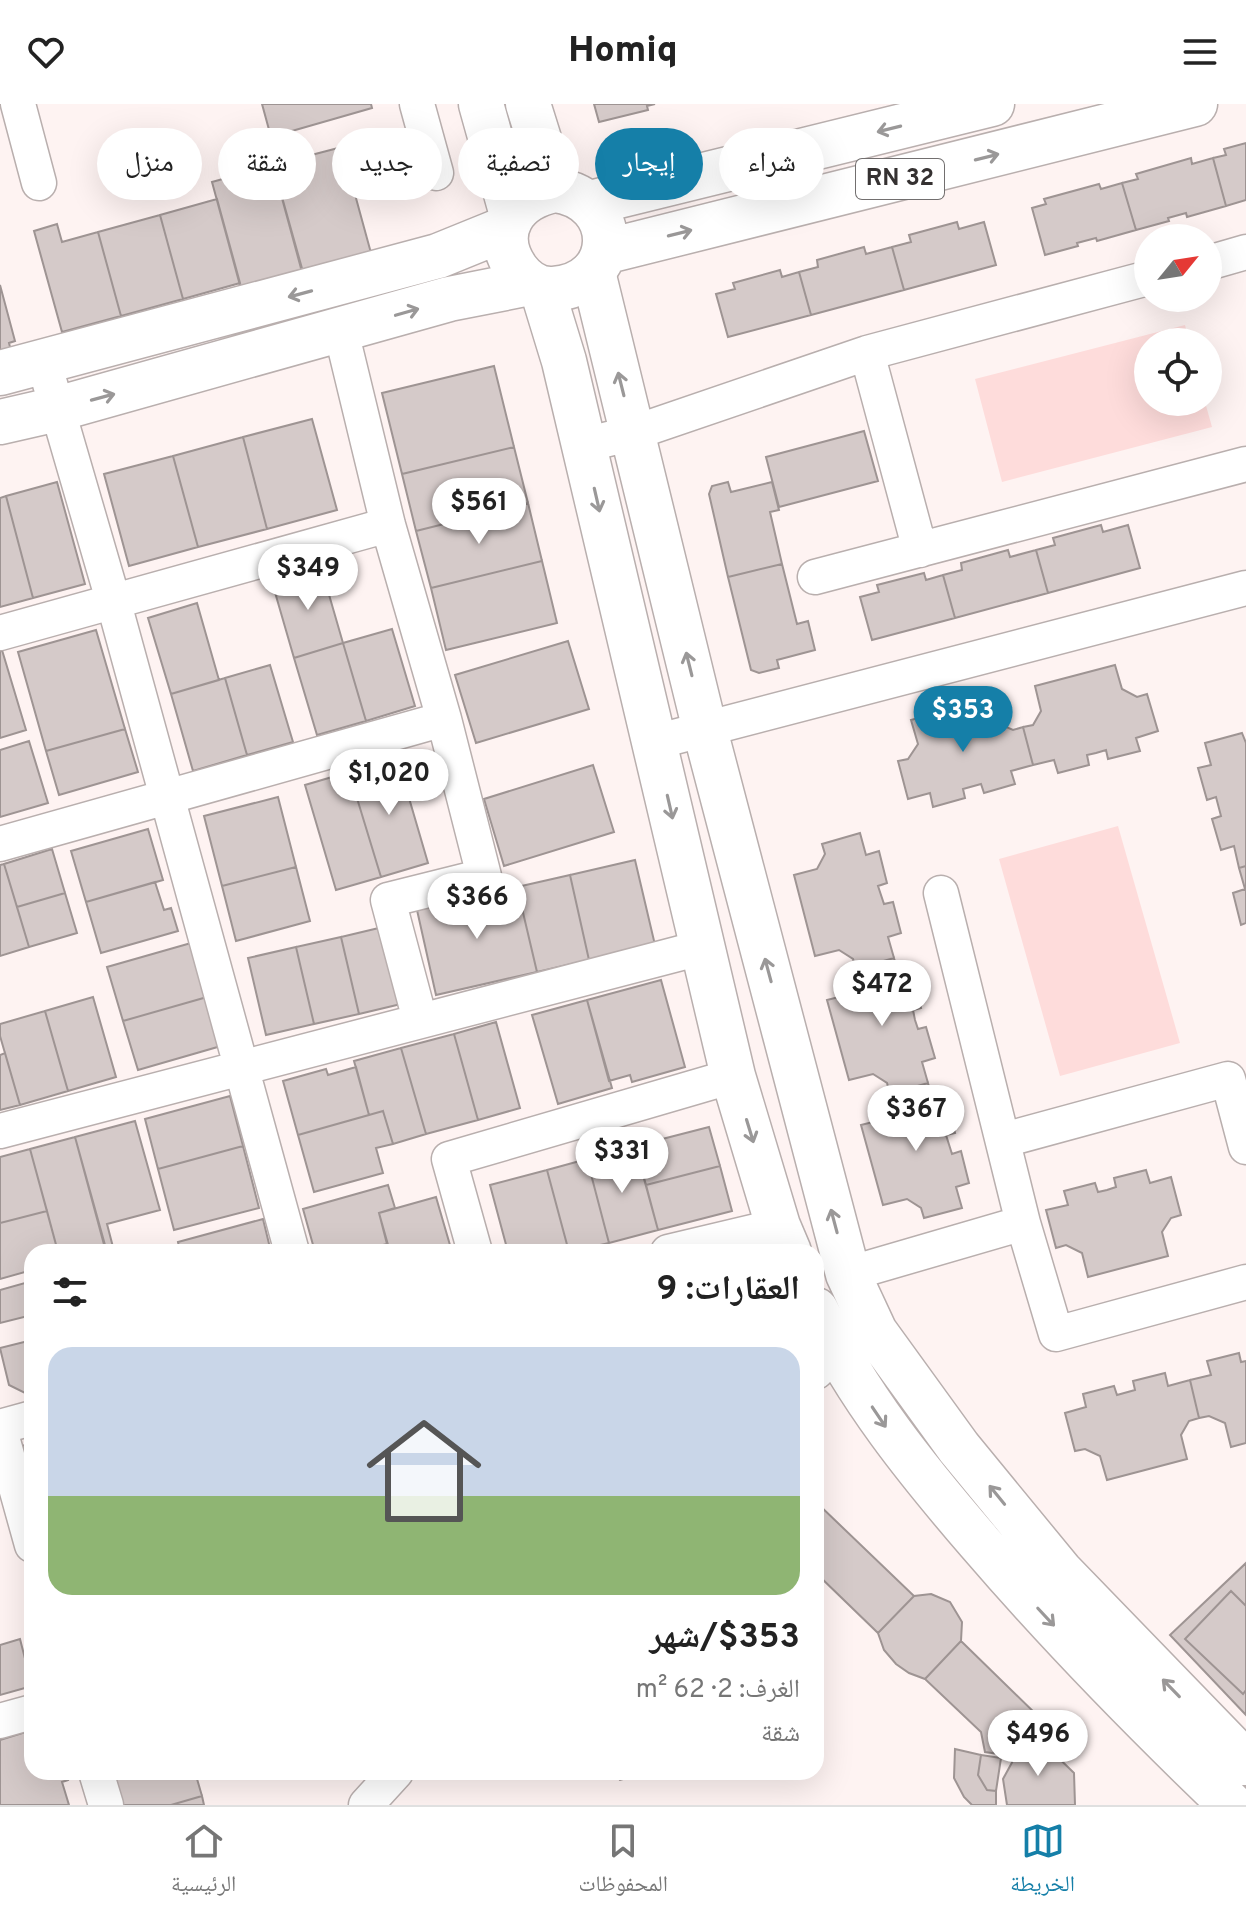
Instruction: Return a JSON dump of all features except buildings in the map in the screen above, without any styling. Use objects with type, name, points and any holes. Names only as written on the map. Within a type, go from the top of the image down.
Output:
[{"type":"street","points":[[18,104],[39,183]]},
{"type":"street","points":[[417,104],[424,128]]},
{"type":"street","points":[[481,104],[510,222]]},
{"type":"street","points":[[528,104],[540,128]]},
{"type":"street","name":"RN 32","points":[[579,195],[992,104]]},
{"type":"street","name":"RN 32","points":[[599,262],[1195,104]]},
{"type":"street","points":[[525,200],[510,222],[506,245],[510,261],[536,286],[561,349],[733,1076],[784,1239],[739,1244]]},
{"type":"street","points":[[577,200],[603,226],[599,262],[633,433],[705,730],[848,1274],[875,1332],[959,1448],[1218,1755],[1231,1805]]},
{"type":"street","points":[[0,373],[438,256],[510,222]]},
{"type":"street","points":[[1222,259],[1246,252]]},
{"type":"street","points":[[0,422],[57,409],[449,299],[536,286],[566,288],[581,283],[599,262]]},
{"type":"street","points":[[584,445],[633,433],[867,353],[1134,282]]},
{"type":"street","points":[[341,331],[388,525],[444,719],[484,876],[388,900],[420,1020]]},
{"type":"street","points":[[867,353],[920,550]]},
{"type":"street","points":[[44,363],[113,600],[290,1244]]},
{"type":"street","points":[[815,577],[1246,464]]},
{"type":"street","points":[[0,633],[388,525]]},
{"type":"street","points":[[655,742],[1246,588]]},
{"type":"street","points":[[0,844],[444,719]]},
{"type":"street","points":[[941,893],[1023,1223],[1056,1334],[1246,1282]]},
{"type":"street","points":[[0,1131],[704,947]]},
{"type":"street","points":[[473,1244],[449,1159],[733,1076]]},
{"type":"street","points":[[1004,1140],[1228,1079],[1246,1147]]},
{"type":"street","points":[[848,1274],[1023,1223]]},
{"type":"street","points":[[875,1332],[826,1362],[882,1423],[1007,1574],[1085,1659],[1218,1755]]},
{"type":"street","points":[[24,1421],[0,1429],[24,1516]]},
{"type":"street","points":[[923,1474],[959,1448]]},
{"type":"street","points":[[0,1721],[24,1714]]},
{"type":"street","points":[[98,1780],[106,1805]]},
{"type":"street","points":[[366,1805],[389,1780]]},
{"type":"shaded area","points":[[1134,338],[1134,416],[1209,416],[1212,427],[1002,482],[975,379]]},
{"type":"shaded area","points":[[1118,826],[1180,1043],[1060,1076],[999,859]]}]
